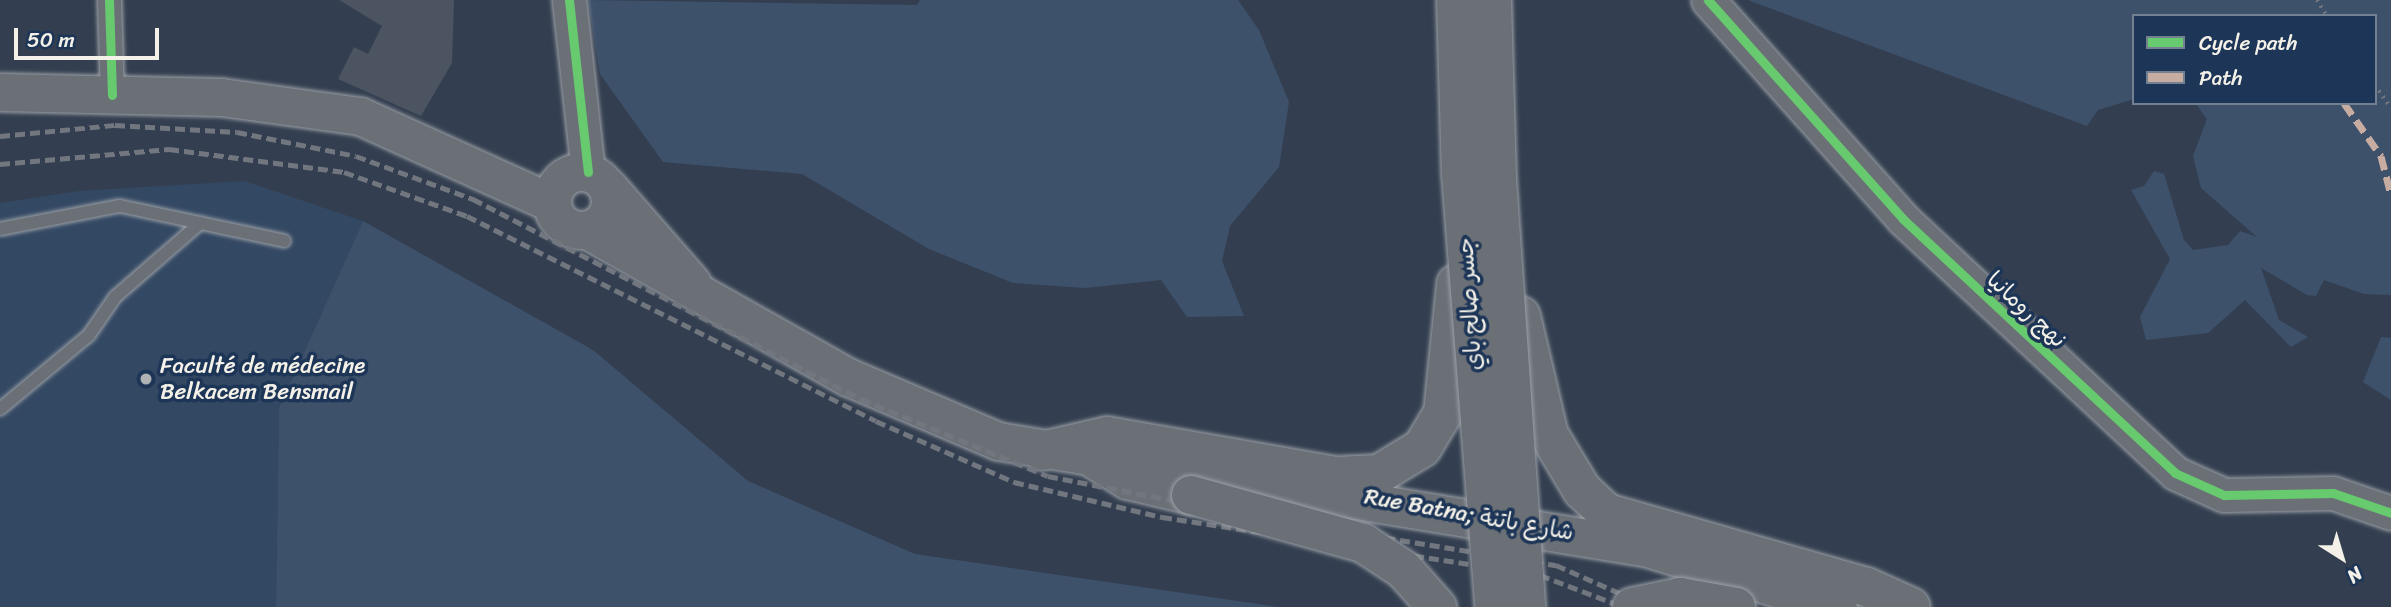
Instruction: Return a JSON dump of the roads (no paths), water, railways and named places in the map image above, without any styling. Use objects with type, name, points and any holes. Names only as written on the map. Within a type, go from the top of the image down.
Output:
[{"type":"highway","name":"جسر صالح باي","points":[[1456,0],[1479,176],[1494,607]]},
{"type":"highway","points":[[1042,451],[1107,436],[1197,447],[1356,477],[1394,468],[1422,448],[1443,413],[1450,381],[1479,176],[1493,0]]},
{"type":"highway","points":[[1479,176],[1526,607]]},
{"type":"highway","points":[[1479,176],[1534,394],[1555,446],[1582,490],[1634,526],[1831,576],[1911,607]]},
{"type":"highway","points":[[1091,457],[1128,480],[1363,543],[1404,570],[1437,607]]},
{"type":"highway","points":[[1632,607],[1680,597],[1736,607]]},
{"type":"main road","points":[[0,92],[221,97],[360,116],[552,203],[563,225],[587,230],[608,213],[598,179]]},
{"type":"main road","points":[[552,203],[565,176],[598,179],[699,291]]},
{"type":"main road","name":"Rue Batna; شارع باتنة","points":[[587,230],[901,404],[955,428],[1042,451],[1354,495],[1648,548],[1838,607]]},
{"type":"street","points":[[109,0],[112,95]]},
{"type":"street","points":[[569,0],[598,179]]},
{"type":"street","name":"نهج رومانيا","points":[[1708,0],[1903,219],[2175,473],[2224,495],[2333,493],[2391,513]]},
{"type":"lane","points":[[0,229],[120,206],[284,241]]},
{"type":"lane","points":[[0,409],[89,335],[115,297],[201,223]]},
{"type":"railway","points":[[0,136],[115,125],[237,132],[356,156],[473,199],[861,399],[1048,476],[1252,516],[1556,565],[1651,607]]},
{"type":"railway","points":[[0,164],[169,149],[344,172],[467,216],[876,421],[1014,482],[1162,517],[1540,575],[1624,607]]},
{"type":"place","name":"Faculté de médecine Belkacem Bensmail","points":[[146,379]]}]
